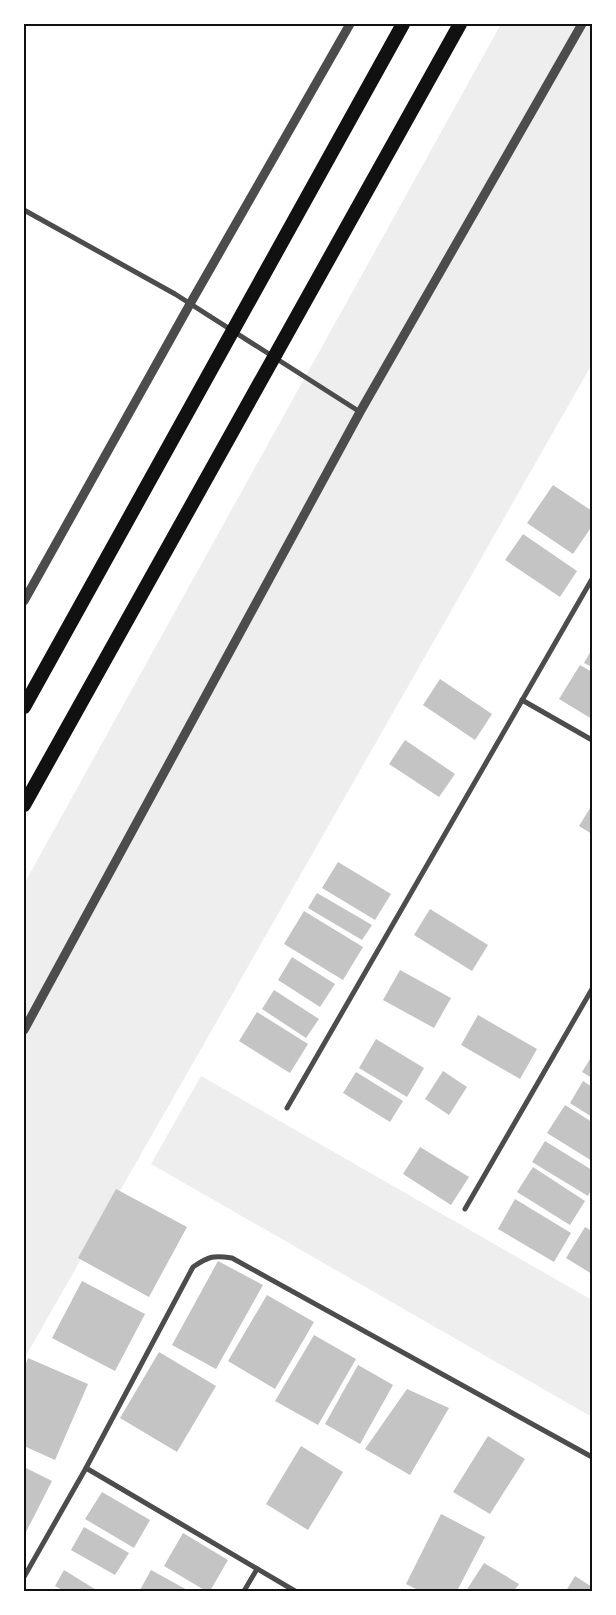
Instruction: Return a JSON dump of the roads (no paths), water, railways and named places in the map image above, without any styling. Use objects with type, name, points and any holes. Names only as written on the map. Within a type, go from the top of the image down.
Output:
[{"type":"highway","points":[[24,707],[403,24]]},
{"type":"highway","points":[[24,805],[460,24]]},
{"type":"street","points":[[24,602],[190,304],[350,24]]},
{"type":"street","points":[[24,1030],[360,412],[582,24]]},
{"type":"street","points":[[24,210],[175,294],[360,412]]},
{"type":"street","points":[[287,1108],[592,579]]},
{"type":"street","points":[[522,700],[592,740]]},
{"type":"street","points":[[466,1209],[592,989]]},
{"type":"street","points":[[24,1577],[86,1468],[194,1267],[205,1259],[217,1255],[232,1258],[592,1457]]},
{"type":"street","points":[[86,1468],[295,1591]]},
{"type":"street","points":[[244,1591],[257,1569]]}]
